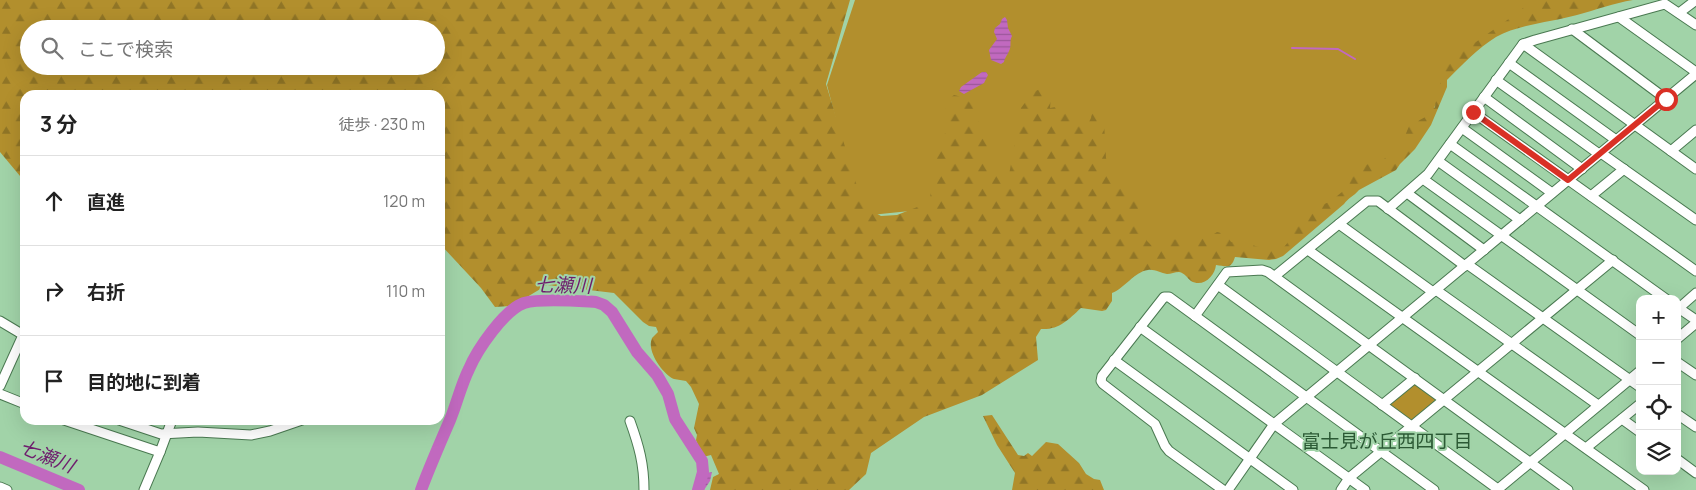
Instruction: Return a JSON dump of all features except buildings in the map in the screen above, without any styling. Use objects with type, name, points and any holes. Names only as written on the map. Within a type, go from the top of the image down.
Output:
[{"type":"street","points":[[1679,12],[1696,0]]},
{"type":"street","points":[[1388,209],[1423,179],[1438,161],[1524,44],[1665,4],[1696,25]]},
{"type":"street","points":[[1228,490],[1274,424],[1696,73],[1619,16]]},
{"type":"street","points":[[1572,30],[1666,99]]},
{"type":"street","points":[[1524,44],[1696,168]]},
{"type":"street","points":[[1509,63],[1616,140]]},
{"type":"street","points":[[1496,80],[1696,220]]},
{"type":"street","points":[[1484,98],[1582,168]]},
{"type":"street","points":[[1473,112],[1696,270]]},
{"type":"street","points":[[1462,128],[1552,193]]},
{"type":"street","points":[[1671,151],[1696,130]]},
{"type":"street","points":[[1450,144],[1661,295]]},
{"type":"street","points":[[1438,161],[1520,220]]},
{"type":"street","points":[[1591,196],[1624,169]]},
{"type":"street","points":[[1423,179],[1636,332]]},
{"type":"street","points":[[1407,193],[1484,250]]},
{"type":"street","points":[[1275,276],[1367,201],[1378,201],[1637,385]]},
{"type":"street","points":[[1339,224],[1598,405]]},
{"type":"street","points":[[1308,250],[1644,490]]},
{"type":"street","points":[[1341,490],[1349,478],[1613,260]]},
{"type":"street","points":[[1195,316],[1227,272],[1262,270],[1268,272],[1568,490]]},
{"type":"street","points":[[1218,285],[1498,490],[1636,373]]},
{"type":"street","points":[[1681,305],[1696,293]]},
{"type":"street","points":[[1223,490],[1169,451],[1155,424],[1103,384],[1101,378],[1164,297],[1169,297],[1434,490]]},
{"type":"street","points":[[1681,310],[1696,322],[1681,335]]},
{"type":"street","points":[[0,321],[20,334]]},
{"type":"street","points":[[1140,327],[1366,490]]},
{"type":"street","points":[[0,386],[20,344]]},
{"type":"street","points":[[1114,360],[1293,490]]},
{"type":"street","points":[[1681,365],[1696,375]]},
{"type":"street","points":[[1382,405],[1415,378]]},
{"type":"street","points":[[0,394],[20,402]]},
{"type":"street","points":[[1586,448],[1636,407]]},
{"type":"street","points":[[1681,417],[1696,427]]},
{"type":"street","points":[[1622,419],[1637,430]]},
{"type":"street","points":[[630,421],[638,443],[644,469],[644,490]]},
{"type":"street","points":[[79,425],[160,452]]},
{"type":"street","points":[[134,425],[167,435],[198,432],[256,435],[287,425]]},
{"type":"street","points":[[144,490],[170,425]]},
{"type":"street","points":[[1681,462],[1696,473]]},
{"type":"street","points":[[0,487],[7,490]]},
{"type":"green space","points":[[0,0],[850,0],[826,84],[863,206],[881,216],[897,215],[930,202],[934,144],[941,135],[960,129],[959,125],[946,124],[941,112],[947,108],[946,101],[954,95],[966,98],[973,106],[976,120],[984,125],[994,174],[1009,175],[1021,108],[1033,92],[1045,87],[1051,96],[1050,108],[1066,105],[1082,125],[1087,126],[1092,110],[1098,109],[1104,122],[1106,158],[1114,185],[1131,192],[1138,201],[1138,217],[1147,241],[1155,249],[1167,245],[1168,240],[1172,239],[1197,243],[1201,235],[1217,232],[1226,234],[1231,242],[1246,242],[1266,248],[1274,247],[1278,251],[1289,241],[1288,233],[1320,206],[1331,201],[1348,187],[1356,168],[1384,159],[1401,146],[1409,126],[1427,116],[1435,107],[1436,94],[1449,61],[1520,11],[1530,0],[1633,0],[1526,26],[1489,41],[1447,80],[1447,87],[1431,125],[1415,149],[1396,170],[1359,190],[1283,256],[1269,260],[1235,257],[1230,266],[1216,265],[1211,277],[1200,283],[1191,281],[1179,272],[1167,274],[1150,270],[1143,271],[1112,293],[1112,301],[1106,310],[1081,308],[1058,326],[1041,329],[1036,337],[1038,360],[982,395],[924,417],[871,453],[866,474],[849,490],[710,490],[713,477],[719,474],[711,455],[703,457],[696,440],[697,435],[694,428],[699,404],[691,387],[686,381],[674,379],[657,362],[651,349],[652,338],[658,332],[656,327],[649,326],[643,322],[614,293],[547,285],[512,306],[495,307],[481,288],[445,249],[445,90],[20,90],[20,176],[0,152]]},
{"type":"green space","points":[[855,0],[1566,0],[1511,22],[1464,58],[1445,79],[1432,114],[1410,147],[1280,252],[1251,250],[1199,269],[1020,191],[939,208],[861,216],[827,85]]},
{"type":"green space","points":[[1414,384],[1417,384],[1437,400],[1411,421],[1389,404]]},
{"type":"green space","points":[[992,415],[1018,455],[1024,456],[1028,453],[1032,456],[1046,442],[1058,444],[1079,463],[1086,474],[1100,480],[1104,490],[1012,490],[1015,473],[997,445],[983,416]]},
{"type":"shaded area","points":[[1005,17],[1012,36],[1010,49],[1004,62],[1001,64],[991,60],[989,50],[997,39],[994,32],[995,28]]},
{"type":"shaded area","points":[[982,72],[986,72],[988,75],[984,83],[964,94],[959,91],[961,87]]},
{"type":"shaded area","points":[[712,472],[710,481],[704,490],[693,490],[697,475]]},
{"type":"waterway","points":[[1292,48],[1338,49],[1355,59]]},
{"type":"waterway","name":"七瀬川","points":[[421,490],[466,375],[485,342],[500,322],[516,307],[531,301],[550,300],[596,302],[604,305],[612,312],[637,352],[657,375],[668,394],[675,419],[702,461],[703,472],[698,490]]},
{"type":"waterway","name":"七瀬川","points":[[0,457],[79,490]]},
{"type":"district","name":"富士見が丘西四丁目","points":[[1387,441]]},
{"type":"route","points":[[1473,112],[1568,180],[1666,99]]}]
